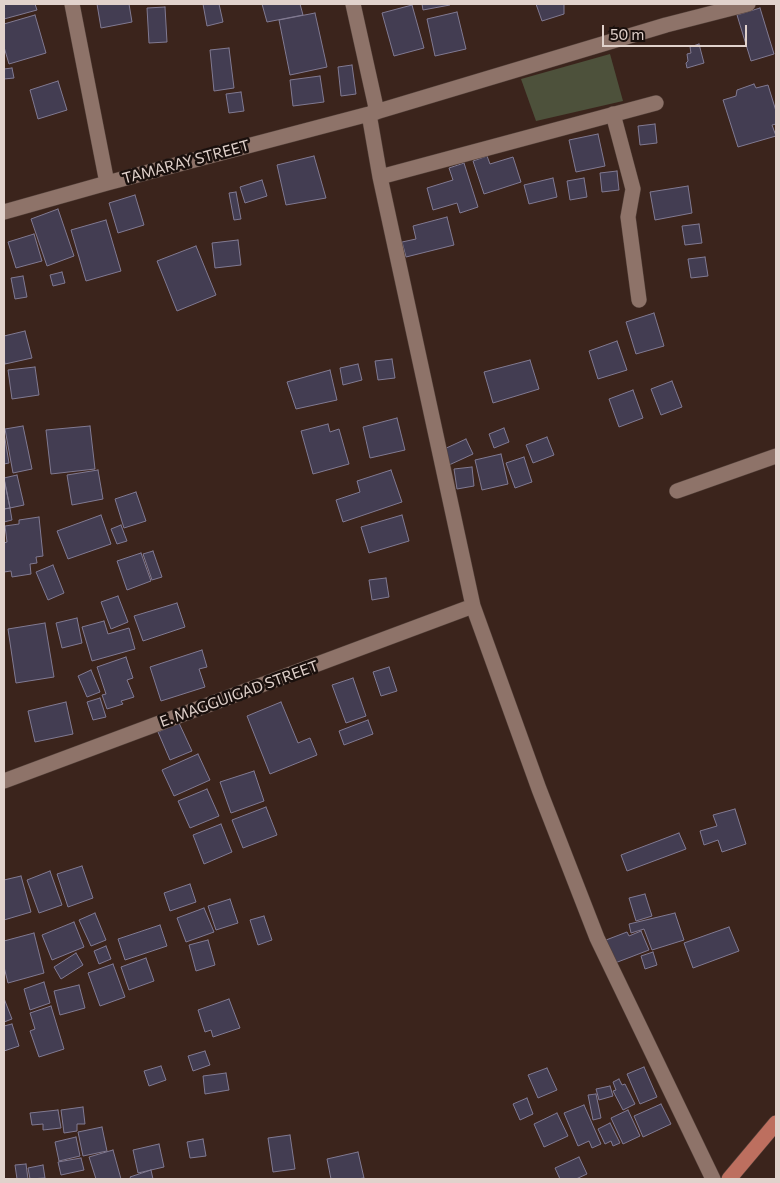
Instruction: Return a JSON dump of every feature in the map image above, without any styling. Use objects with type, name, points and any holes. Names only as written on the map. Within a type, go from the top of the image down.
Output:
[{"type":"main road","points":[[729,1179],[776,1123]]},
{"type":"street","points":[[72,4],[107,183]]},
{"type":"street","points":[[352,4],[373,113],[380,177],[473,606],[539,788],[597,938],[712,1179]]},
{"type":"street","name":"TAMARAY STREET","points":[[4,212],[373,113],[666,25],[748,4]]},
{"type":"street","points":[[380,177],[656,103]]},
{"type":"street","points":[[613,114],[633,189],[628,217],[639,300]]},
{"type":"street","points":[[677,491],[776,456]]},
{"type":"street","name":"E. MAGGUIGAD STREET","points":[[4,781],[473,606]]},
{"type":"green space","points":[[610,54],[623,101],[536,121],[521,79]]},
{"type":"building","points":[[4,4],[35,4],[37,10],[4,19]]},
{"type":"building","points":[[97,4],[129,4],[132,22],[101,28]]},
{"type":"building","points":[[203,4],[219,4],[223,22],[207,26]]},
{"type":"building","points":[[262,4],[300,4],[303,15],[267,22]]},
{"type":"building","points":[[422,4],[449,4],[450,5],[423,10]]},
{"type":"building","points":[[536,4],[564,4],[564,14],[542,21]]},
{"type":"building","points":[[412,5],[424,48],[394,56],[382,13]]},
{"type":"building","points":[[165,7],[167,42],[149,43],[147,8]]},
{"type":"building","points":[[760,8],[774,54],[751,61],[737,15]]},
{"type":"building","points":[[457,12],[466,49],[435,56],[427,19]]},
{"type":"building","points":[[315,13],[327,67],[290,75],[279,20]]},
{"type":"building","points":[[35,15],[46,53],[9,64],[4,47],[4,24]]},
{"type":"building","points":[[699,44],[704,63],[687,68],[687,54],[691,53],[690,47]]},
{"type":"building","points":[[229,48],[234,88],[214,91],[210,50]]},
{"type":"building","points":[[352,65],[356,94],[341,96],[338,67]]},
{"type":"building","points":[[12,68],[14,78],[4,79],[4,69]]},
{"type":"building","points":[[320,76],[324,102],[293,106],[290,80]]},
{"type":"building","points":[[58,81],[67,110],[38,119],[30,90]]},
{"type":"building","points":[[754,84],[756,88],[768,85],[776,111],[776,124],[772,125],[776,136],[738,147],[723,100],[736,96],[737,90]]},
{"type":"building","points":[[241,92],[244,111],[229,113],[226,94]]},
{"type":"building","points":[[655,124],[657,143],[640,145],[638,126]]},
{"type":"building","points":[[598,134],[605,166],[576,172],[569,140]]},
{"type":"building","points":[[314,156],[326,198],[286,205],[277,165]]},
{"type":"building","points":[[487,156],[490,164],[513,157],[521,182],[484,194],[473,161]]},
{"type":"building","points":[[464,163],[478,207],[460,213],[457,203],[433,210],[427,188],[453,180],[449,168]]},
{"type":"building","points":[[617,171],[619,190],[602,192],[600,173]]},
{"type":"building","points":[[553,178],[557,197],[529,204],[524,185]]},
{"type":"building","points":[[584,178],[587,197],[570,200],[567,181]]},
{"type":"building","points":[[262,180],[267,196],[245,203],[240,187]]},
{"type":"building","points":[[688,186],[692,213],[655,220],[650,192]]},
{"type":"building","points":[[236,192],[241,219],[234,220],[229,193]]},
{"type":"building","points":[[135,195],[144,225],[118,233],[109,203]]},
{"type":"building","points":[[58,209],[74,256],[47,266],[31,219]]},
{"type":"building","points":[[447,217],[454,245],[406,257],[402,242],[416,239],[413,226]]},
{"type":"building","points":[[106,220],[121,271],[86,281],[71,230]]},
{"type":"building","points":[[699,224],[702,243],[685,245],[682,226]]},
{"type":"building","points":[[34,234],[42,261],[16,268],[8,242]]},
{"type":"building","points":[[238,240],[241,265],[215,268],[212,243]]},
{"type":"building","points":[[196,246],[216,295],[177,311],[157,261]]},
{"type":"building","points":[[705,257],[708,276],[691,278],[688,259]]},
{"type":"building","points":[[62,272],[65,283],[53,286],[50,275]]},
{"type":"building","points":[[23,276],[27,297],[15,299],[11,278]]},
{"type":"building","points":[[654,313],[664,346],[636,354],[626,322]]},
{"type":"building","points":[[25,331],[32,358],[5,364],[4,336]]},
{"type":"building","points":[[617,341],[627,370],[598,379],[589,351]]},
{"type":"building","points":[[392,359],[395,378],[378,380],[375,361]]},
{"type":"building","points":[[530,360],[539,389],[493,403],[484,372]]},
{"type":"building","points":[[358,364],[362,380],[343,385],[340,368]]},
{"type":"building","points":[[35,367],[39,395],[12,399],[8,370]]},
{"type":"building","points":[[330,370],[337,400],[296,409],[287,382]]},
{"type":"building","points":[[672,381],[682,407],[661,415],[651,389]]},
{"type":"building","points":[[633,390],[643,418],[619,427],[609,399]]},
{"type":"building","points":[[397,418],[405,450],[370,458],[363,427]]},
{"type":"building","points":[[328,424],[330,432],[339,429],[349,464],[313,474],[301,431]]},
{"type":"building","points":[[23,426],[32,469],[13,473],[5,429]]},
{"type":"building","points":[[90,426],[95,469],[51,474],[46,430]]},
{"type":"building","points":[[504,428],[509,442],[494,448],[489,434]]},
{"type":"building","points":[[4,433],[9,463],[4,464]]},
{"type":"building","points":[[547,437],[554,455],[533,463],[526,445]]},
{"type":"building","points":[[466,439],[473,454],[449,465],[442,450]]},
{"type":"building","points":[[501,454],[508,484],[482,490],[475,460]]},
{"type":"building","points":[[524,457],[532,482],[515,488],[506,463]]},
{"type":"building","points":[[472,467],[474,486],[457,489],[454,469]]},
{"type":"building","points":[[98,470],[103,499],[72,505],[67,475]]},
{"type":"building","points":[[391,470],[402,502],[343,522],[336,500],[360,492],[357,481]]},
{"type":"building","points":[[17,475],[24,505],[10,508],[4,478]]},
{"type":"building","points":[[4,479],[10,508],[4,509]]},
{"type":"building","points":[[136,492],[146,521],[124,528],[115,499]]},
{"type":"building","points":[[10,508],[12,520],[4,522],[4,509]]},
{"type":"building","points":[[101,515],[111,544],[68,559],[57,531]]},
{"type":"building","points":[[402,515],[409,541],[369,553],[361,527]]},
{"type":"building","points":[[39,517],[43,556],[36,557],[37,563],[30,564],[31,574],[12,577],[11,571],[4,572],[4,543],[7,542],[5,526],[19,524],[19,520]]},
{"type":"building","points":[[121,525],[127,541],[117,544],[111,529]]},
{"type":"building","points":[[153,551],[162,577],[152,580],[143,554]]},
{"type":"building","points":[[141,553],[151,581],[127,590],[117,561]]},
{"type":"building","points":[[53,565],[64,593],[48,600],[36,572]]},
{"type":"building","points":[[386,578],[389,597],[372,600],[369,580]]},
{"type":"building","points":[[118,596],[128,622],[111,629],[101,602]]},
{"type":"building","points":[[177,603],[185,627],[143,641],[134,616]]},
{"type":"building","points":[[77,618],[82,643],[62,648],[56,623]]},
{"type":"building","points":[[104,621],[108,634],[129,628],[135,649],[92,661],[82,627]]},
{"type":"building","points":[[45,623],[54,677],[16,683],[8,629]]},
{"type":"building","points":[[202,650],[207,667],[199,669],[205,687],[161,701],[150,667]]},
{"type":"building","points":[[126,657],[133,678],[127,680],[134,697],[121,701],[123,704],[107,709],[102,695],[106,694],[97,667]]},
{"type":"building","points":[[389,667],[397,691],[381,696],[373,672]]},
{"type":"building","points":[[91,670],[100,692],[87,697],[78,676]]},
{"type":"building","points":[[353,678],[366,716],[346,723],[332,685]]},
{"type":"building","points":[[100,698],[106,717],[93,720],[87,702]]},
{"type":"building","points":[[66,702],[73,734],[35,742],[28,711]]},
{"type":"building","points":[[281,702],[298,743],[310,738],[317,755],[270,774],[247,716]]},
{"type":"building","points":[[368,720],[373,734],[344,745],[339,731]]},
{"type":"building","points":[[179,723],[192,751],[170,760],[158,732]]},
{"type":"building","points":[[198,754],[210,780],[174,796],[162,770]]},
{"type":"building","points":[[254,771],[264,801],[231,813],[220,782]]},
{"type":"building","points":[[207,789],[219,816],[190,828],[178,801]]},
{"type":"building","points":[[266,807],[277,835],[243,848],[232,820]]},
{"type":"building","points":[[735,809],[746,844],[722,852],[718,840],[704,845],[700,831],[717,826],[713,815]]},
{"type":"building","points":[[221,824],[232,852],[204,864],[193,835]]},
{"type":"building","points":[[679,833],[686,849],[627,871],[621,855]]},
{"type":"building","points":[[82,866],[93,898],[68,907],[57,874]]},
{"type":"building","points":[[50,871],[62,905],[39,913],[27,880]]},
{"type":"building","points":[[21,876],[31,912],[4,920],[4,880]]},
{"type":"building","points":[[190,884],[196,902],[170,911],[164,893]]},
{"type":"building","points":[[645,894],[652,916],[636,921],[629,898]]},
{"type":"building","points":[[230,899],[238,923],[216,930],[208,906]]},
{"type":"building","points":[[204,908],[214,932],[186,942],[177,918]]},
{"type":"building","points":[[95,913],[106,940],[91,946],[79,920]]},
{"type":"building","points":[[675,913],[684,940],[652,950],[644,929],[631,933],[629,924]]},
{"type":"building","points":[[264,916],[272,940],[258,945],[250,920]]},
{"type":"building","points":[[74,922],[84,947],[52,960],[42,935]]},
{"type":"building","points":[[160,925],[167,946],[125,960],[118,939]]},
{"type":"building","points":[[729,927],[739,951],[693,968],[684,943]]},
{"type":"building","points":[[641,931],[649,950],[615,963],[606,940],[627,932],[629,936]]},
{"type":"building","points":[[34,933],[44,973],[8,983],[4,967],[4,941]]},
{"type":"building","points":[[208,940],[215,965],[196,971],[189,945]]},
{"type":"building","points":[[106,946],[111,959],[99,964],[94,951]]},
{"type":"building","points":[[653,952],[657,965],[645,969],[641,956]]},
{"type":"building","points":[[76,953],[83,965],[61,979],[54,967]]},
{"type":"building","points":[[146,958],[154,981],[129,990],[121,967]]},
{"type":"building","points":[[113,964],[125,997],[100,1006],[88,973]]},
{"type":"building","points":[[44,982],[50,1003],[30,1010],[24,989]]},
{"type":"building","points":[[79,985],[85,1008],[60,1015],[54,991]]},
{"type":"building","points":[[229,999],[240,1028],[213,1037],[211,1030],[205,1032],[198,1010]]},
{"type":"building","points":[[4,1002],[12,1019],[4,1022]]},
{"type":"building","points":[[51,1006],[64,1049],[39,1057],[30,1031],[35,1029],[30,1013]]},
{"type":"building","points":[[12,1024],[19,1046],[4,1051],[4,1026]]},
{"type":"building","points":[[205,1051],[210,1065],[193,1071],[188,1056]]},
{"type":"building","points":[[161,1066],[166,1080],[149,1086],[144,1071]]},
{"type":"building","points":[[644,1067],[657,1097],[640,1104],[627,1074]]},
{"type":"building","points":[[547,1068],[557,1090],[538,1098],[528,1075]]},
{"type":"building","points":[[226,1073],[229,1090],[205,1094],[203,1076]]},
{"type":"building","points":[[619,1079],[622,1085],[625,1084],[635,1104],[623,1110],[613,1091],[616,1090],[613,1082]]},
{"type":"building","points":[[610,1086],[613,1096],[599,1100],[596,1089]]},
{"type":"building","points":[[596,1094],[601,1118],[593,1120],[588,1095]]},
{"type":"building","points":[[527,1098],[533,1114],[520,1120],[513,1104]]},
{"type":"building","points":[[661,1104],[671,1124],[643,1137],[634,1116]]},
{"type":"building","points":[[584,1105],[601,1144],[592,1148],[589,1141],[578,1146],[564,1113]]},
{"type":"building","points":[[83,1107],[85,1124],[77,1124],[77,1131],[64,1133],[61,1110]]},
{"type":"building","points":[[58,1110],[61,1128],[43,1130],[43,1124],[32,1125],[30,1113]]},
{"type":"building","points":[[628,1110],[640,1136],[623,1144],[611,1118]]},
{"type":"building","points":[[557,1113],[568,1136],[544,1147],[534,1124]]},
{"type":"building","points":[[610,1123],[620,1143],[613,1146],[611,1141],[605,1144],[598,1129]]},
{"type":"building","points":[[102,1127],[107,1151],[83,1156],[78,1132]]},
{"type":"building","points":[[290,1135],[295,1169],[273,1172],[268,1138]]},
{"type":"building","points":[[76,1137],[80,1156],[59,1161],[55,1142]]},
{"type":"building","points":[[203,1139],[206,1156],[190,1158],[187,1142]]},
{"type":"building","points":[[159,1144],[164,1167],[138,1173],[133,1150]]},
{"type":"building","points":[[113,1150],[121,1179],[96,1179],[89,1157]]},
{"type":"building","points":[[358,1152],[364,1178],[331,1179],[327,1159]]},
{"type":"building","points":[[579,1157],[587,1174],[576,1179],[560,1179],[555,1168]]},
{"type":"building","points":[[81,1158],[84,1170],[61,1175],[58,1162]]},
{"type":"building","points":[[26,1164],[28,1179],[17,1179],[15,1165]]},
{"type":"building","points":[[43,1165],[45,1178],[30,1179],[28,1168]]},
{"type":"building","points":[[151,1170],[153,1179],[131,1179],[130,1177]]}]
